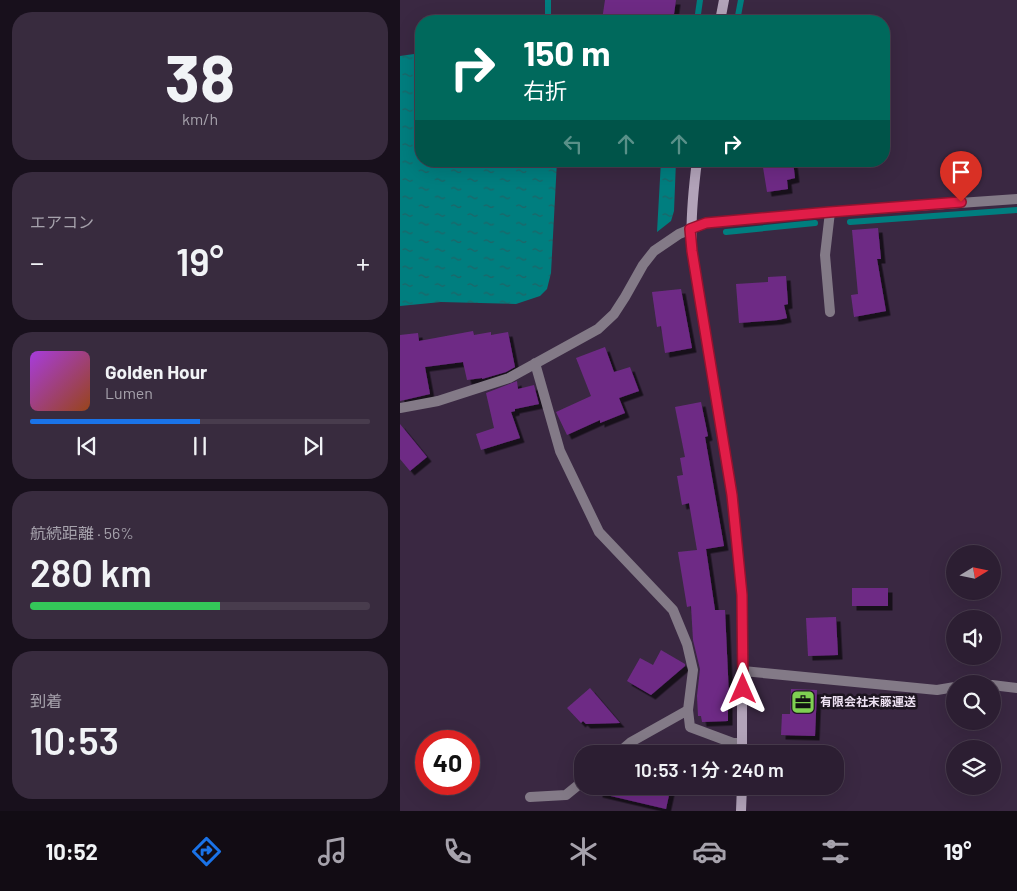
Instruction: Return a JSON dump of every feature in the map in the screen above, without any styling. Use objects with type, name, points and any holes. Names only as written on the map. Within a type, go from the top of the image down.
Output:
[{"type":"street","points":[[721,15],[724,0]]},
{"type":"street","points":[[696,167],[690,229],[692,251],[732,495],[742,595],[742,745]]},
{"type":"street","points":[[400,408],[438,401],[508,378],[598,329],[614,314],[643,265],[654,251],[668,240],[706,223],[1017,199]]},
{"type":"street","points":[[830,212],[825,255],[830,312]]},
{"type":"street","points":[[535,363],[560,451],[599,532],[673,610],[687,644],[693,670],[688,710],[690,727],[738,745]]},
{"type":"street","points":[[743,672],[937,690],[946,688]]},
{"type":"street","points":[[1001,686],[1017,688]]},
{"type":"street","points":[[628,745],[688,710]]},
{"type":"street","points":[[530,797],[566,795],[574,788]]},
{"type":"street","points":[[741,811],[742,795]]},
{"type":"water","points":[[415,54],[415,167],[557,167],[551,273],[547,289],[540,296],[516,304],[441,302],[400,306],[400,56]]},
{"type":"water","points":[[661,167],[676,167],[674,211],[671,221],[657,232]]},
{"type":"building","points":[[605,0],[676,0],[674,15],[603,15]]},
{"type":"building","points":[[763,167],[794,167],[795,178],[787,180],[788,189],[767,192]]},
{"type":"building","points":[[878,228],[881,259],[877,259],[886,311],[854,317],[851,295],[858,294],[852,230]]},
{"type":"building","points":[[786,276],[788,304],[784,305],[787,318],[739,323],[736,284],[768,282],[768,277]]},
{"type":"building","points":[[681,289],[692,348],[665,353],[661,326],[657,327],[652,292]]},
{"type":"building","points":[[473,331],[474,335],[508,332],[515,367],[506,372],[482,379],[467,380],[463,362],[425,367],[430,394],[400,401],[400,335],[418,333],[419,341]]},
{"type":"building","points":[[605,347],[614,372],[630,367],[639,391],[619,398],[625,413],[600,423],[600,420],[567,435],[556,412],[591,396],[576,358]]},
{"type":"building","points":[[517,381],[518,389],[534,385],[539,404],[515,409],[515,411],[511,412],[520,438],[481,450],[476,434],[494,428],[486,393]]},
{"type":"building","points":[[701,402],[708,436],[705,437],[724,546],[706,549],[715,610],[725,610],[729,696],[728,721],[702,722],[701,716],[698,716],[697,696],[700,669],[693,640],[691,606],[687,607],[678,552],[697,550],[689,503],[682,505],[677,476],[683,475],[680,458],[685,457],[675,407]]},
{"type":"building","points":[[400,424],[427,457],[410,471],[400,459]]},
{"type":"building","points":[[852,588],[888,588],[888,606],[852,606]]},
{"type":"building","points":[[836,617],[838,655],[808,656],[806,618]]},
{"type":"building","points":[[661,650],[685,664],[685,666],[651,695],[627,681],[640,658],[653,665]]},
{"type":"building","points":[[590,688],[620,723],[586,724],[583,721],[581,723],[567,708]]},
{"type":"building","name":"有限会社末藤運送","points":[[791,689],[817,690],[815,736],[781,735],[782,714],[790,714]]},
{"type":"building","points":[[606,795],[669,795],[666,809]]},
{"type":"waterway","points":[[548,0],[548,15]]},
{"type":"waterway","points":[[698,15],[700,0]]},
{"type":"waterway","points":[[738,15],[741,0]]},
{"type":"waterway","points":[[850,222],[1017,210]]},
{"type":"waterway","points":[[726,232],[815,223]]},
{"type":"place","name":"有限会社末藤運送","points":[[803,702]]},
{"type":"route","points":[[743,689],[742,595],[732,495],[690,229],[706,223],[961,202]]}]
